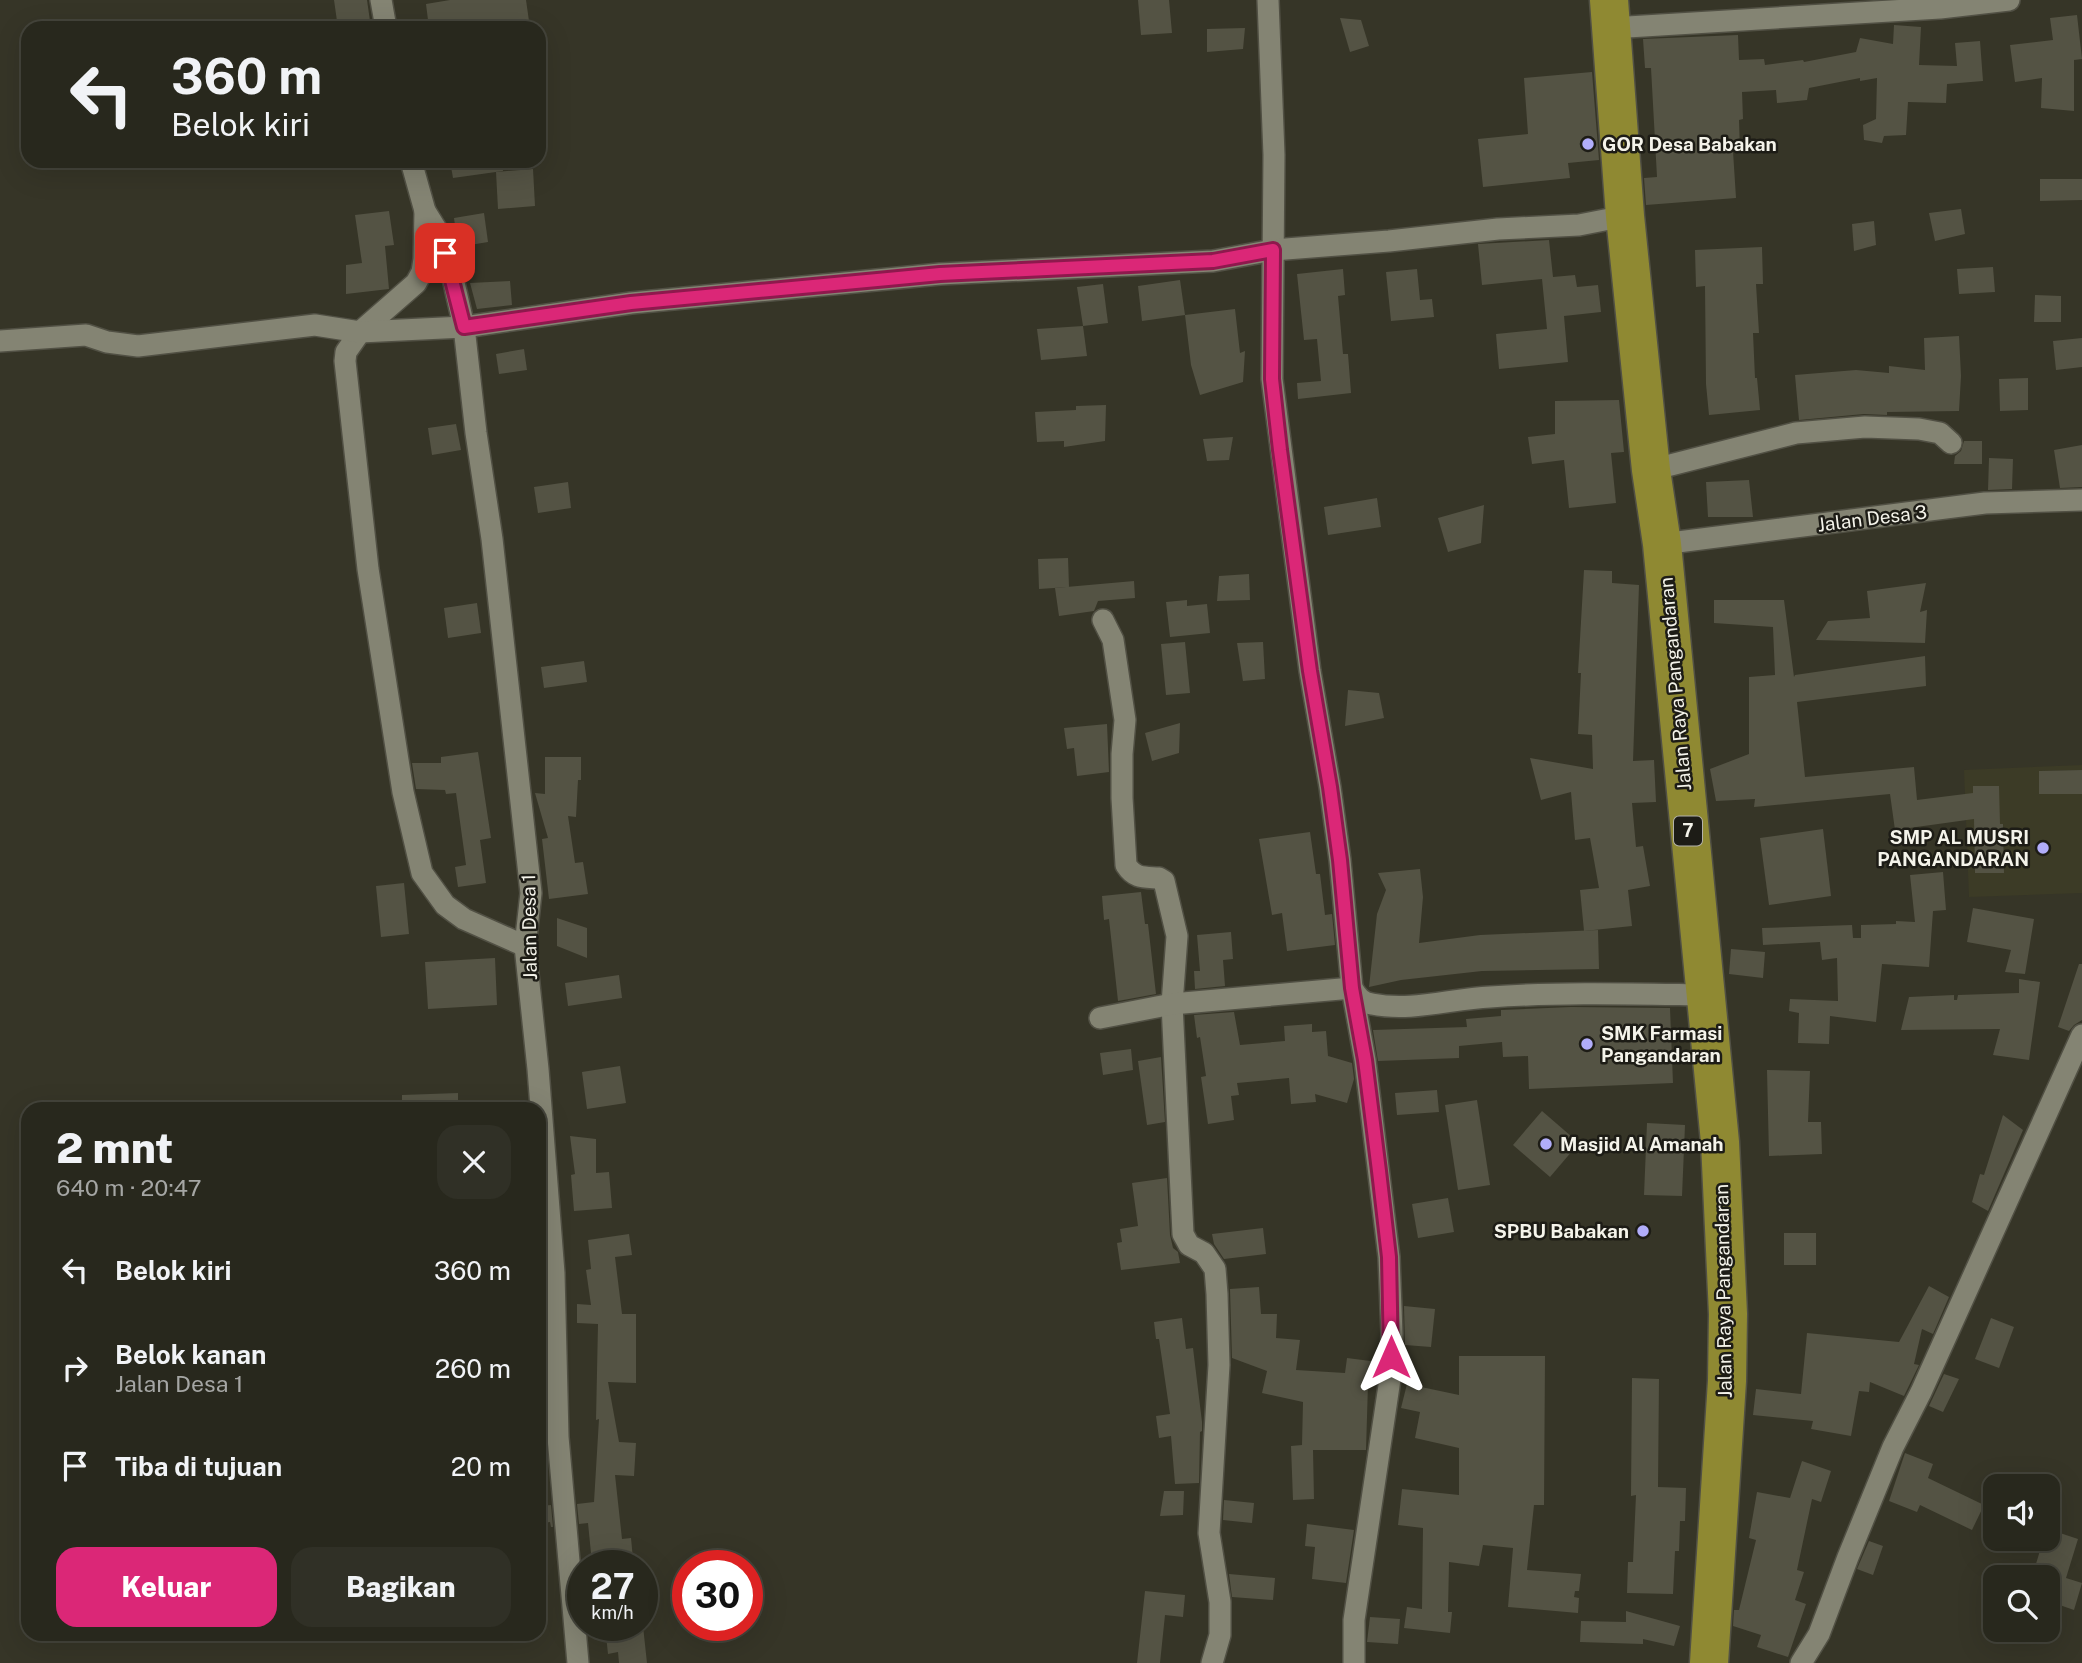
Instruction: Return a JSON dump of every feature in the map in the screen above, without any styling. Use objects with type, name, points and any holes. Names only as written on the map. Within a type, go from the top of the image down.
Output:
[{"type":"highway","name":"Jalan Raya Pangandaran","points":[[1610,14],[1625,216],[1651,470],[1662,544],[1720,1142],[1728,1314],[1727,1381],[1709,1663]]},
{"type":"street","points":[[381,0],[385,21]]},
{"type":"street","points":[[1268,0],[1274,155],[1272,379],[1310,671],[1338,848],[1352,988],[1365,1060],[1389,1257],[1392,1334],[1390,1379],[1354,1620],[1354,1663]]},
{"type":"street","points":[[1610,14],[1940,8],[2009,0]]},
{"type":"street","name":"Jalan Desa 1","points":[[413,168],[425,211],[438,232],[452,274],[464,327],[492,539],[531,893],[525,946],[541,1102]]},
{"type":"street","points":[[425,211],[425,259],[416,283],[360,332],[346,352],[368,569],[403,792],[422,873],[445,905],[464,919],[525,946]]},
{"type":"street","points":[[0,341],[86,335],[107,342],[138,346],[315,325],[360,332],[464,327],[685,298],[940,274],[1213,261],[1273,250],[1499,229],[1579,225],[1625,216]]},
{"type":"street","points":[[1651,470],[1796,433],[1865,427],[1919,429],[1940,433],[1951,443]]},
{"type":"street","name":"Jalan Desa 3","points":[[1662,544],[1985,503],[2082,500]]},
{"type":"street","points":[[1103,620],[1113,640],[1125,720],[1122,798],[1126,865],[1139,877],[1159,878],[1164,881],[1177,936],[1172,1004],[1182,1234],[1189,1245],[1204,1253],[1215,1269],[1219,1365],[1209,1533],[1220,1602],[1220,1635],[1212,1663]]},
{"type":"street","points":[[1352,988],[1359,998],[1368,1004],[1392,1007],[1426,1006],[1488,997],[1705,995]]},
{"type":"street","points":[[1100,1018],[1172,1004],[1352,988]]},
{"type":"street","points":[[1801,1663],[1819,1634],[1847,1557],[1893,1447],[1927,1379],[2082,1035]]},
{"type":"street","name":"Jalan Desa 1","points":[[546,1171],[554,1273],[558,1437],[578,1663]]},
{"type":"shaded area","name":"SMP AL MUSRI PANGANDARAN","points":[[2082,765],[2082,770],[2039,771],[2039,794],[2082,794],[2082,893],[1969,897],[1964,770]],"holes":[[[2003,824],[2004,873],[1975,873],[1974,825]]]},
{"type":"building","points":[[334,0],[367,0],[370,21],[337,21]]},
{"type":"building","points":[[450,0],[526,0],[529,21],[428,21],[426,4]]},
{"type":"building","points":[[1138,0],[1169,0],[1172,33],[1141,35]]},
{"type":"building","points":[[2077,15],[2082,59],[2074,60],[2074,111],[2041,108],[2042,78],[2015,82],[2010,45],[2053,40],[2050,18]]},
{"type":"building","points":[[1340,18],[1361,20],[1369,46],[1350,52]]},
{"type":"building","points":[[1894,25],[1921,27],[1919,65],[1957,66],[1955,43],[1980,41],[1983,81],[1947,84],[1946,103],[1908,102],[1906,135],[1884,136],[1882,143],[1864,140],[1863,125],[1876,119],[1877,78],[1860,81],[1860,78],[1809,88],[1807,100],[1777,103],[1776,90],[1742,92],[1740,151],[1733,151],[1736,198],[1646,205],[1644,178],[1657,177],[1651,68],[1645,68],[1643,39],[1738,35],[1739,60],[1764,59],[1765,65],[1804,62],[1856,52],[1860,38],[1893,44]]},
{"type":"building","points":[[1245,28],[1243,49],[1207,52],[1207,29]]},
{"type":"building","points":[[1592,72],[1599,160],[1568,163],[1570,178],[1483,187],[1478,139],[1528,134],[1524,78]]},
{"type":"building","points":[[451,168],[503,168],[503,171],[453,178]]},
{"type":"building","points":[[533,169],[535,206],[498,209],[496,172]]},
{"type":"building","points":[[2040,179],[2082,179],[2082,200],[2040,201]]},
{"type":"building","points":[[1961,209],[1965,234],[1935,241],[1929,213]]},
{"type":"building","points":[[389,211],[394,245],[385,246],[389,289],[346,294],[346,265],[362,263],[355,215]]},
{"type":"building","points":[[484,213],[488,242],[458,247],[454,218]]},
{"type":"building","points":[[1874,221],[1876,245],[1854,251],[1852,224]]},
{"type":"building","points":[[1549,240],[1553,277],[1575,275],[1577,287],[1598,285],[1601,312],[1564,316],[1568,362],[1499,369],[1496,334],[1547,329],[1542,279],[1482,285],[1478,244]]},
{"type":"building","points":[[1762,247],[1763,284],[1756,284],[1759,333],[1753,333],[1760,410],[1709,415],[1705,286],[1696,287],[1695,250]]},
{"type":"building","points":[[1993,267],[1995,292],[1959,294],[1957,269]]},
{"type":"building","points":[[1343,269],[1345,295],[1338,296],[1343,354],[1348,354],[1351,393],[1298,399],[1297,383],[1321,381],[1317,339],[1304,340],[1297,274]]},
{"type":"building","points":[[1417,269],[1420,300],[1432,299],[1434,317],[1391,321],[1386,272]]},
{"type":"building","points":[[1180,280],[1185,315],[1142,321],[1138,286]]},
{"type":"building","points":[[510,281],[512,305],[477,309],[470,283]]},
{"type":"building","points":[[1103,284],[1108,323],[1083,326],[1077,287]]},
{"type":"building","points":[[2035,295],[2061,296],[2061,322],[2034,322]]},
{"type":"building","points":[[1235,309],[1240,353],[1245,351],[1243,382],[1200,395],[1191,365],[1185,315]]},
{"type":"building","points":[[1083,326],[1087,356],[1041,360],[1037,329]]},
{"type":"building","points":[[1959,336],[1959,411],[1887,412],[1887,415],[1864,414],[1799,420],[1795,375],[1856,370],[1889,373],[1889,366],[1925,370],[1924,338]]},
{"type":"building","points":[[2082,338],[2082,367],[2056,370],[2053,341]]},
{"type":"building","points":[[524,349],[527,370],[499,374],[496,354]]},
{"type":"building","points":[[2028,378],[2028,410],[2000,411],[1999,379]]},
{"type":"building","points":[[1619,400],[1624,452],[1611,453],[1616,503],[1569,508],[1564,460],[1532,464],[1528,437],[1555,434],[1555,401]]},
{"type":"building","points":[[1106,405],[1105,441],[1064,447],[1064,441],[1037,442],[1035,412]]},
{"type":"building","points":[[456,424],[461,450],[432,455],[428,428]]},
{"type":"building","points":[[1233,437],[1229,460],[1207,461],[1203,439]]},
{"type":"building","points":[[1964,441],[1982,441],[1982,464],[1954,464],[1955,456],[1961,451]]},
{"type":"building","points":[[2082,445],[2082,487],[2060,488],[2054,450]]},
{"type":"building","points":[[1989,458],[2013,459],[2012,489],[1988,490]]},
{"type":"building","points":[[1749,480],[1753,517],[1708,517],[1706,482]]},
{"type":"building","points":[[568,482],[571,508],[538,513],[534,487]]},
{"type":"building","points":[[1377,498],[1381,527],[1328,535],[1324,507]]},
{"type":"building","points":[[1484,505],[1481,543],[1448,552],[1438,518]]},
{"type":"building","points":[[1068,558],[1069,587],[1039,589],[1038,559]]},
{"type":"building","points":[[1584,570],[1612,571],[1612,583],[1639,585],[1633,761],[1654,760],[1656,802],[1632,803],[1636,847],[1643,846],[1650,886],[1628,890],[1632,926],[1584,931],[1580,890],[1599,888],[1590,838],[1575,840],[1571,792],[1541,800],[1530,758],[1593,769],[1592,735],[1578,734],[1581,673],[1578,673]]},
{"type":"building","points":[[1249,574],[1250,600],[1217,601],[1219,576]]},
{"type":"building","points":[[1134,581],[1135,598],[1098,601],[1094,611],[1059,616],[1055,588]]},
{"type":"building","points":[[1926,583],[1920,612],[1927,610],[1925,643],[1816,640],[1828,621],[1870,618],[1867,591]]},
{"type":"building","points":[[1187,600],[1187,606],[1207,604],[1210,633],[1170,637],[1166,602]]},
{"type":"building","points":[[1714,600],[1784,600],[1794,677],[1925,656],[1926,686],[1797,702],[1805,777],[1914,767],[1917,800],[1973,793],[1973,786],[1999,786],[2004,873],[1975,873],[1974,819],[1895,830],[1890,794],[1754,807],[1755,799],[1716,801],[1710,769],[1749,754],[1749,677],[1775,675],[1773,627],[1714,623]]},
{"type":"building","points":[[477,603],[481,633],[448,638],[444,608]]},
{"type":"building","points":[[1185,642],[1190,693],[1166,695],[1161,644]]},
{"type":"building","points":[[1263,642],[1265,679],[1243,681],[1237,643]]},
{"type":"building","points":[[584,661],[587,682],[544,688],[541,667]]},
{"type":"building","points":[[1348,690],[1379,693],[1384,718],[1345,726]]},
{"type":"building","points":[[1180,723],[1179,753],[1152,761],[1145,733]]},
{"type":"building","points":[[1107,724],[1109,772],[1077,776],[1074,748],[1067,749],[1064,728]]},
{"type":"building","points":[[478,752],[491,838],[480,840],[486,883],[458,887],[455,867],[466,865],[456,793],[416,789],[412,763],[441,763],[441,757]]},
{"type":"building","points":[[545,757],[581,757],[576,817],[568,816],[575,863],[583,862],[588,894],[549,899],[542,839],[548,838],[535,793],[545,794]]},
{"type":"building","points":[[2082,770],[2082,794],[2039,794],[2039,771]]},
{"type":"building","points":[[1823,829],[1831,896],[1769,905],[1760,838]]},
{"type":"building","points":[[1310,832],[1316,874],[1320,874],[1325,915],[1332,914],[1335,945],[1287,951],[1282,913],[1272,915],[1259,839]]},
{"type":"building","points":[[1420,869],[1423,897],[1419,943],[1480,935],[1598,930],[1599,969],[1482,971],[1401,980],[1369,987],[1377,914],[1386,890],[1378,873]]},
{"type":"building","points":[[1943,872],[1946,910],[1933,911],[1929,967],[1882,964],[1876,1022],[1830,1016],[1829,1044],[1798,1043],[1799,1013],[1789,1011],[1790,999],[1838,1001],[1837,958],[1822,960],[1820,942],[1763,945],[1762,928],[1852,925],[1853,938],[1861,938],[1861,925],[1915,922],[1910,875]]},
{"type":"building","points":[[404,883],[409,934],[381,937],[376,886]]},
{"type":"building","points":[[1141,892],[1145,924],[1148,924],[1156,994],[1118,1001],[1109,919],[1104,920],[1102,896]]},
{"type":"building","points":[[1973,908],[2034,919],[2025,974],[2005,972],[2011,950],[1967,942]]},
{"type":"building","points":[[557,918],[587,928],[587,958],[557,946]]},
{"type":"building","points":[[1231,932],[1233,959],[1223,960],[1225,986],[1195,989],[1194,971],[1200,971],[1197,935]]},
{"type":"building","points":[[1731,949],[1765,952],[1763,978],[1729,974]]},
{"type":"building","points":[[495,958],[497,1005],[428,1009],[425,962]]},
{"type":"building","points":[[2079,964],[2082,964],[2082,1020],[2069,1031],[2058,1027]]},
{"type":"building","points":[[619,975],[622,998],[568,1006],[565,983]]},
{"type":"building","points":[[2019,979],[2040,982],[2029,1060],[1993,1055],[2000,1029],[1901,1030],[1909,997],[1954,995],[1954,1000],[1957,1000],[1958,995],[2019,993]]},
{"type":"building","name":"SMK Farmasi Pangandaran","points":[[1571,1007],[1670,1008],[1673,1083],[1529,1089],[1528,1056],[1503,1057],[1502,1042],[1459,1046],[1459,1058],[1378,1061],[1373,1030],[1467,1027],[1466,1019],[1501,1016],[1501,1010]]},
{"type":"building","points":[[1234,1012],[1240,1045],[1285,1041],[1284,1026],[1312,1024],[1312,1032],[1326,1031],[1328,1056],[1352,1063],[1354,1079],[1347,1103],[1315,1094],[1316,1102],[1291,1104],[1289,1078],[1237,1083],[1239,1095],[1231,1096],[1234,1120],[1208,1124],[1201,1077],[1206,1076],[1194,1015]]},
{"type":"building","points":[[1131,1049],[1133,1070],[1103,1075],[1100,1053]]},
{"type":"building","points":[[1161,1057],[1165,1122],[1147,1125],[1138,1061]]},
{"type":"building","points":[[620,1066],[626,1103],[587,1109],[582,1072]]},
{"type":"building","points":[[1767,1070],[1810,1071],[1808,1122],[1821,1122],[1822,1154],[1769,1156]]},
{"type":"building","points":[[1437,1090],[1439,1112],[1397,1115],[1395,1093]]},
{"type":"building","points":[[458,1093],[458,1102],[402,1102],[402,1095]]},
{"type":"building","points":[[1477,1100],[1490,1185],[1458,1190],[1445,1105]]},
{"type":"building","name":"Masjid Al Amanah","points":[[1542,1111],[1579,1143],[1550,1177],[1513,1145]]},
{"type":"building","points":[[2003,1115],[2023,1130],[1988,1211],[1972,1202],[1980,1174],[1984,1175]]},
{"type":"building","points":[[1647,1123],[1685,1125],[1682,1196],[1644,1195]]},
{"type":"building","points":[[570,1136],[596,1139],[596,1173],[609,1172],[612,1208],[574,1211],[571,1175],[575,1174]]},
{"type":"building","points":[[1167,1178],[1170,1235],[1180,1263],[1121,1270],[1117,1243],[1122,1242],[1120,1229],[1138,1226],[1132,1183]]},
{"type":"building","points":[[1448,1198],[1454,1232],[1418,1238],[1412,1204]]},
{"type":"building","points":[[1263,1228],[1266,1254],[1224,1259],[1214,1244],[1212,1234]]},
{"type":"building","points":[[1784,1233],[1816,1233],[1816,1265],[1784,1265]]},
{"type":"building","points":[[629,1234],[632,1255],[615,1257],[622,1314],[636,1314],[636,1383],[608,1382],[619,1442],[636,1443],[634,1476],[615,1475],[622,1539],[631,1538],[632,1550],[591,1550],[588,1523],[579,1524],[577,1504],[594,1502],[599,1419],[596,1420],[598,1324],[577,1323],[577,1304],[591,1305],[586,1270],[591,1269],[588,1240]]},
{"type":"building","points":[[1929,1286],[1949,1297],[1933,1334],[1922,1329],[1914,1364],[1919,1365],[1904,1396],[1870,1382],[1869,1392],[1859,1391],[1851,1436],[1811,1429],[1813,1421],[1753,1415],[1756,1389],[1801,1394],[1807,1333],[1899,1342]]},
{"type":"building","points":[[1259,1287],[1261,1314],[1277,1314],[1276,1338],[1300,1340],[1296,1370],[1345,1373],[1347,1358],[1378,1362],[1376,1385],[1368,1384],[1366,1450],[1313,1450],[1314,1499],[1293,1500],[1291,1446],[1302,1445],[1303,1402],[1262,1393],[1267,1371],[1232,1358],[1230,1289]]},
{"type":"building","points":[[1404,1306],[1435,1309],[1431,1347],[1405,1345]]},
{"type":"building","points":[[1182,1318],[1186,1349],[1193,1348],[1202,1431],[1199,1483],[1175,1484],[1171,1436],[1159,1438],[1156,1416],[1170,1414],[1154,1322]]},
{"type":"building","points":[[1991,1318],[2014,1327],[1999,1368],[1975,1359]]},
{"type":"building","points":[[1459,1356],[1545,1356],[1544,1505],[1534,1505],[1527,1570],[1581,1574],[1579,1591],[1575,1591],[1574,1597],[1579,1598],[1578,1613],[1508,1607],[1513,1548],[1483,1545],[1479,1566],[1449,1562],[1448,1612],[1452,1612],[1450,1633],[1404,1628],[1407,1607],[1422,1609],[1423,1528],[1398,1525],[1402,1489],[1459,1495],[1459,1448],[1415,1438],[1420,1412],[1401,1408],[1407,1384],[1459,1395]]},
{"type":"building","points":[[1944,1374],[1959,1379],[1943,1412],[1929,1406]]},
{"type":"building","points":[[1632,1378],[1659,1379],[1658,1487],[1686,1488],[1685,1521],[1680,1521],[1679,1551],[1675,1551],[1673,1594],[1627,1593],[1628,1562],[1633,1562],[1636,1495],[1631,1496]]},
{"type":"building","points":[[1905,1453],[1933,1464],[1928,1478],[1983,1505],[1983,1507],[1972,1530],[1920,1505],[1917,1512],[1889,1501]]},
{"type":"building","points":[[1802,1461],[1831,1471],[1821,1502],[1812,1499],[1797,1570],[1804,1572],[1795,1600],[1806,1604],[1788,1657],[1757,1647],[1761,1635],[1733,1626],[1734,1610],[1739,1610],[1756,1540],[1749,1538],[1757,1492],[1790,1498]]},
{"type":"building","points":[[1164,1491],[1184,1491],[1183,1515],[1160,1516]]},
{"type":"building","points":[[1224,1500],[1254,1503],[1252,1523],[1223,1520]]},
{"type":"building","points":[[546,1505],[551,1505],[553,1527],[550,1522],[546,1523]]},
{"type":"building","points":[[1307,1524],[1354,1530],[1346,1583],[1312,1579],[1315,1547],[1305,1546]]},
{"type":"building","points":[[2060,1533],[2078,1539],[2066,1578],[2082,1583],[2074,1610],[2060,1605],[2060,1565],[2036,1565],[2040,1551],[2060,1551]]},
{"type":"building","points":[[1869,1541],[1883,1546],[1873,1575],[1857,1569]]},
{"type":"building","points":[[1229,1574],[1275,1578],[1273,1600],[1232,1597]]},
{"type":"building","points":[[1145,1591],[1185,1595],[1183,1617],[1165,1615],[1160,1663],[1137,1663]]},
{"type":"building","points":[[1626,1611],[1680,1626],[1674,1646],[1643,1639],[1643,1644],[1580,1642],[1581,1621],[1626,1622]]},
{"type":"building","points":[[1370,1617],[1400,1619],[1398,1644],[1367,1642]]},
{"type":"building","points":[[607,1641],[645,1641],[647,1663],[619,1663],[618,1652],[608,1654]]},
{"type":"place","name":"GOR Desa Babakan","points":[[1588,144]]},
{"type":"place","name":"SMP AL MUSRI PANGANDARAN","points":[[2043,848]]},
{"type":"place","name":"SMK Farmasi Pangandaran","points":[[1587,1044]]},
{"type":"place","name":"Masjid Al Amanah","points":[[1546,1144]]},
{"type":"place","name":"SPBU Babakan","points":[[1643,1231]]},
{"type":"route","points":[[445,253],[464,327],[631,303],[940,274],[1213,261],[1273,250],[1272,379],[1310,671],[1340,860],[1352,988],[1365,1060],[1379,1171],[1389,1257],[1391,1357]]}]
